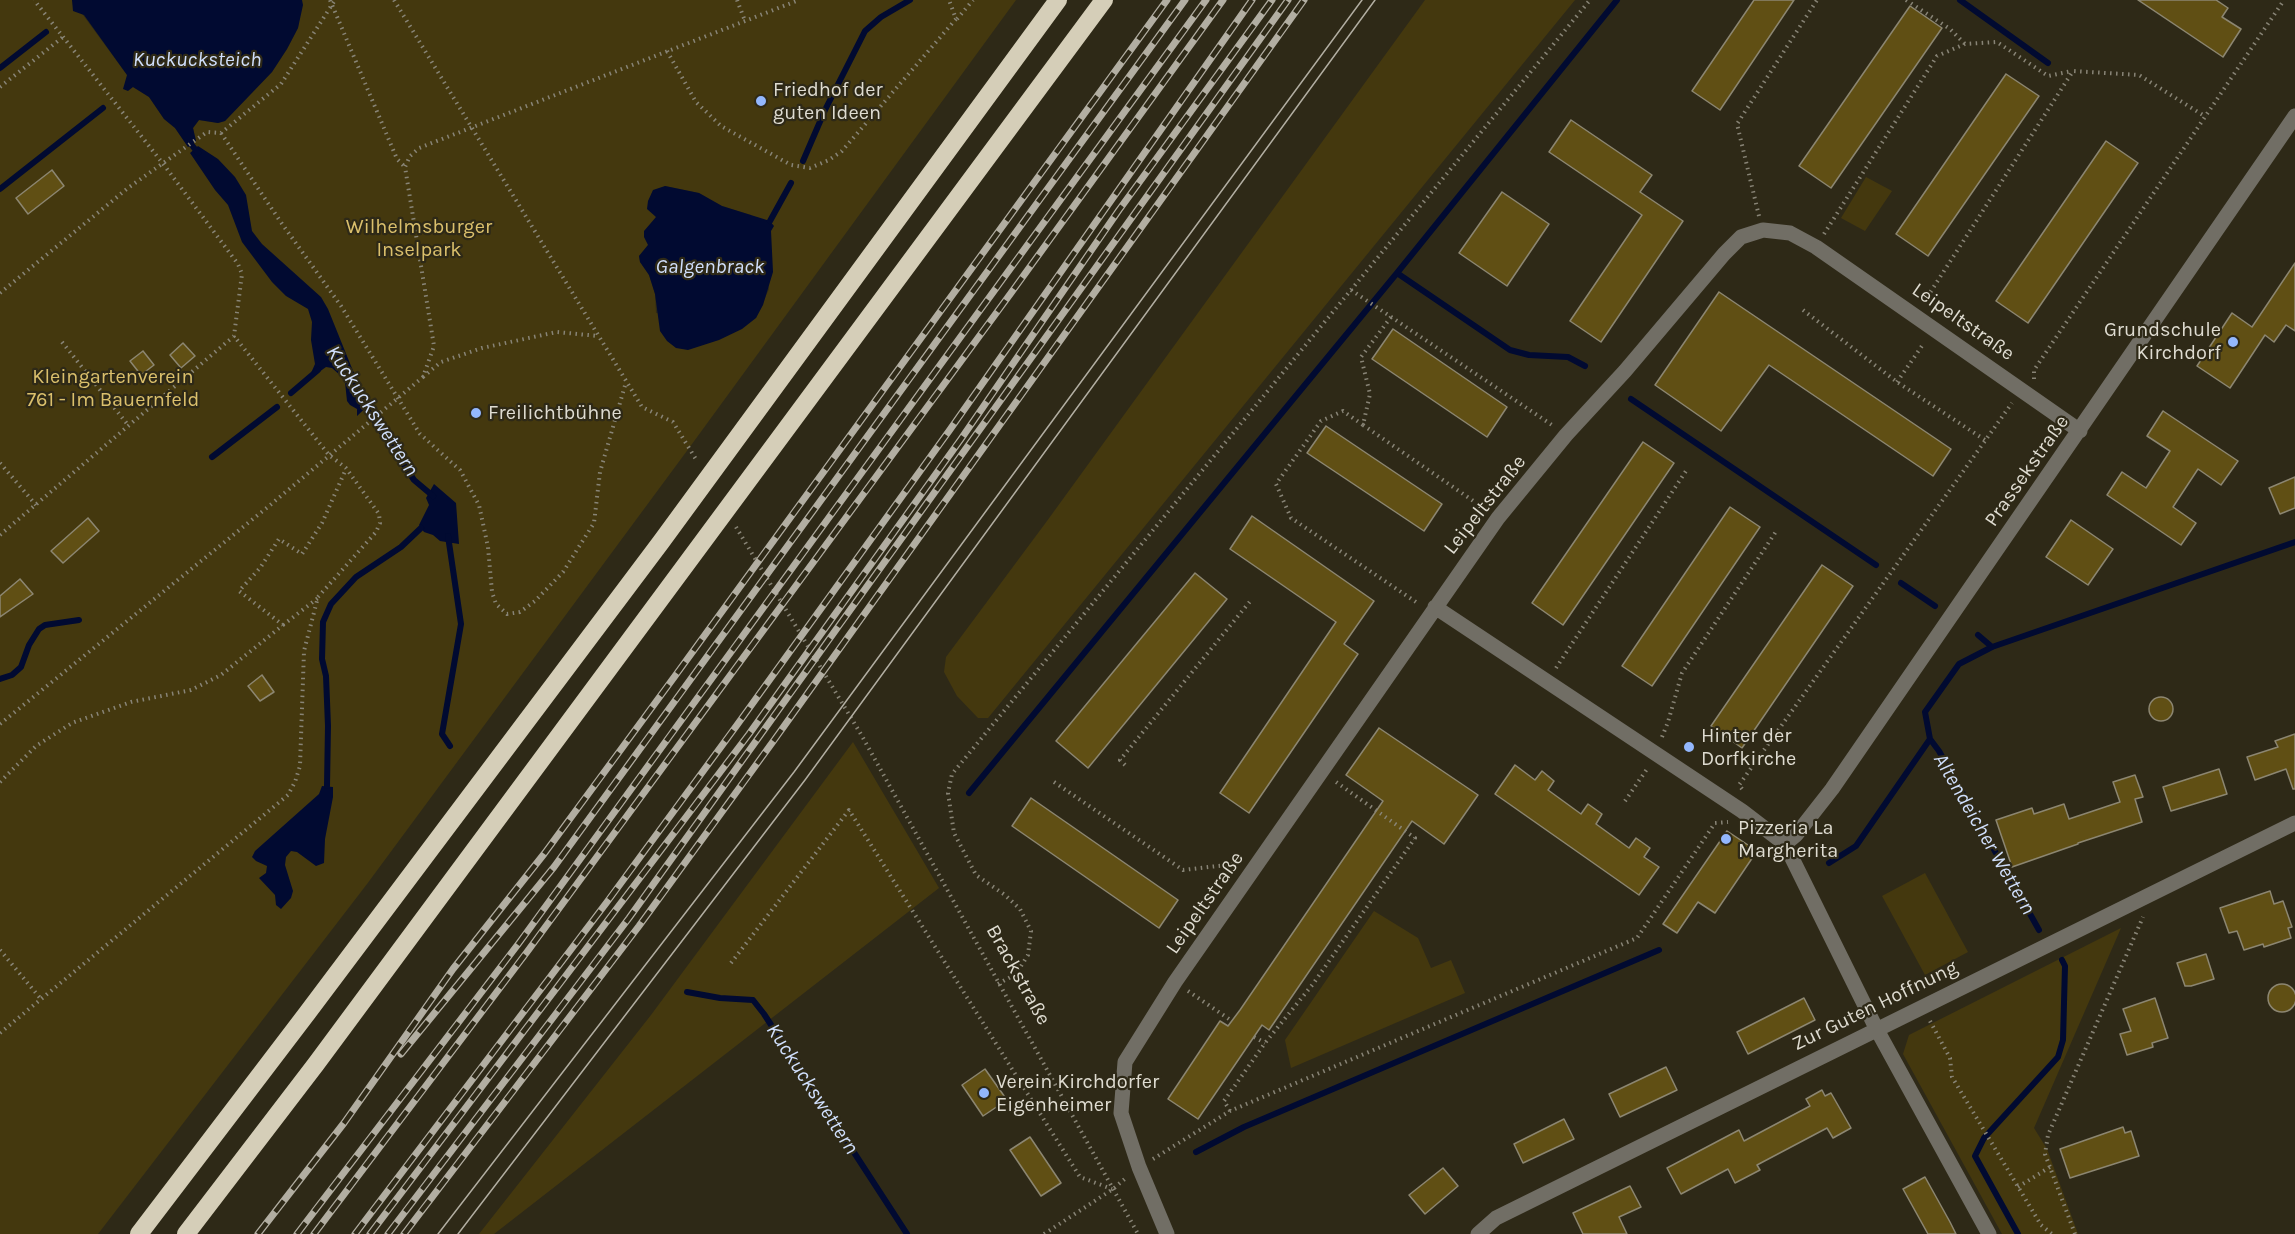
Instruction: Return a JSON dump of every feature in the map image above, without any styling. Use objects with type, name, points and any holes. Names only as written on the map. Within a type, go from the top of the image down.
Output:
[{"type":"highway","points":[[139,1234],[661,542],[1058,0]]},
{"type":"highway","points":[[186,1234],[316,1064],[1104,0]]},
{"type":"street","name":"Prassekstraße","points":[[1785,844],[1796,835],[1832,789],[2295,116]]},
{"type":"street","name":"Leipeltstraße","points":[[1139,1167],[1121,1113],[1125,1062],[1175,982],[1323,773],[1498,518],[1566,435],[1625,371],[1741,237],[1763,230],[1790,233],[1816,247],[2080,430]]},
{"type":"street","points":[[1435,607],[1742,811],[1785,844],[1876,1028],[1989,1234]]},
{"type":"street","name":"Zur Guten Hoffnung","points":[[1478,1234],[1496,1218],[2295,822]]},
{"type":"street","points":[[1139,1167],[1167,1234]]},
{"type":"path","points":[[0,535],[234,336],[242,270],[164,165],[34,0]]},
{"type":"path","points":[[394,0],[642,407],[673,422],[697,462]]},
{"type":"path","points":[[737,0],[745,21]]},
{"type":"path","points":[[423,377],[434,346],[405,167],[410,156],[419,148],[799,0]]},
{"type":"path","points":[[949,0],[956,19]]},
{"type":"path","points":[[667,51],[696,102],[721,126],[791,165],[810,168],[830,160],[842,151],[973,0]]},
{"type":"path","points":[[998,984],[1016,974],[1028,955],[1031,931],[1020,909],[976,874],[954,833],[948,793],[952,774],[1590,0]]},
{"type":"path","points":[[1763,230],[1737,124],[1817,0]]},
{"type":"path","points":[[1906,0],[1950,30],[1965,44]]},
{"type":"path","points":[[333,1],[397,159],[405,167]]},
{"type":"path","points":[[0,293],[128,188],[164,165],[207,132],[221,133],[281,84],[333,1]]},
{"type":"path","points":[[0,87],[63,37]]},
{"type":"path","points":[[1816,247],[1937,56],[1965,44],[1997,42],[2048,76],[2073,71],[2139,75],[2206,117]]},
{"type":"path","points":[[1916,315],[2073,71]]},
{"type":"path","points":[[221,133],[340,306],[420,434],[460,470],[479,505],[488,547],[492,592],[496,604],[507,614],[520,612],[535,601],[563,572],[594,523],[600,472],[626,381]]},
{"type":"path","points":[[1351,290],[1566,435]]},
{"type":"path","points":[[1803,310],[1897,382],[1985,440]]},
{"type":"path","points":[[1363,424],[1370,394],[1361,357],[1391,317]]},
{"type":"path","points":[[1897,382],[1934,327]]},
{"type":"path","points":[[0,724],[441,362],[482,348],[558,332],[598,336]]},
{"type":"path","points":[[0,782],[36,746],[72,723],[131,702],[191,690],[221,675],[318,597],[376,532],[380,523],[379,514],[346,468],[329,455],[234,336]]},
{"type":"path","points":[[62,342],[128,424]]},
{"type":"path","points":[[1435,607],[1418,604],[1291,518],[1276,484],[1321,421],[1343,411],[1498,518]]},
{"type":"path","points":[[0,463],[36,505]]},
{"type":"path","points":[[283,625],[239,591],[260,568],[279,539],[302,554],[322,523],[346,468]]},
{"type":"path","points":[[1548,681],[1688,468]]},
{"type":"path","name":"Brackstraße","points":[[734,523],[862,736],[1138,1234]]},
{"type":"path","points":[[1655,753],[1668,722],[1682,673],[1777,530]]},
{"type":"path","points":[[0,1033],[288,795],[300,766],[304,651],[318,597]]},
{"type":"path","points":[[1125,765],[1120,760],[1252,599]]},
{"type":"path","points":[[1230,1111],[1224,1101],[1265,1043],[1313,984],[1415,838],[1323,773]]},
{"type":"path","points":[[1625,801],[1645,773]]},
{"type":"path","points":[[1054,782],[1184,870],[1260,862]]},
{"type":"path","points":[[731,963],[849,810],[1080,1177],[1113,1189]]},
{"type":"path","points":[[1139,1167],[1230,1111],[1637,938],[1715,823],[1735,821]]},
{"type":"path","points":[[2075,1234],[2045,1154],[2048,1135],[2154,892]]},
{"type":"path","points":[[0,950],[41,999]]},
{"type":"path","points":[[1175,982],[1232,1021]]},
{"type":"path","points":[[1921,1006],[1950,1058],[1952,1077],[2041,1225],[2052,1234]]},
{"type":"path","points":[[1254,1037],[1265,1043]]},
{"type":"path","points":[[2018,1186],[2050,1167]]},
{"type":"path","points":[[1044,1234],[1113,1189]]},
{"type":"green space","name":"Wilhelmsburger Inselpark","points":[[0,0],[72,0],[127,75],[127,80],[133,87],[149,97],[188,147],[196,141],[193,128],[199,120],[218,123],[225,121],[272,72],[298,28],[302,0],[1016,0],[367,884],[98,1234],[0,1234]],"holes":[[[665,186],[699,193],[722,206],[751,215],[769,289],[756,318],[656,313],[655,294],[649,275],[640,262],[639,256],[648,245],[656,217],[654,214]]]},
{"type":"green space","points":[[1425,0],[1575,0],[988,718],[978,718],[957,696],[944,672],[946,657]]},
{"type":"green space","points":[[1866,177],[1892,191],[1865,231],[1841,218]]},
{"type":"green space","points":[[853,742],[939,888],[494,1234],[479,1234],[651,1015]]},
{"type":"green space","points":[[1925,873],[1968,952],[1925,975],[1882,896]]},
{"type":"green space","points":[[1374,911],[1418,938],[1431,968],[1451,960],[1465,993],[1291,1068],[1285,1040]]},
{"type":"green space","points":[[2121,928],[2034,1128],[2047,1149],[2078,1234],[2002,1234],[1903,1054],[1909,1035]]},
{"type":"water","name":"Kuckucksteich","points":[[72,0],[302,0],[303,5],[298,28],[272,72],[225,121],[218,123],[199,120],[193,128],[196,141],[188,147],[149,97],[133,87],[128,91],[123,89],[127,75],[84,15],[73,11]]},
{"type":"water","points":[[198,146],[218,159],[235,177],[246,195],[252,231],[262,244],[321,297],[364,395],[371,403],[357,416],[357,409],[347,401],[345,382],[341,376],[332,368],[326,367],[315,375],[311,373],[315,364],[311,340],[312,322],[308,309],[286,296],[272,282],[242,242],[228,205],[190,153]]},
{"type":"water","name":"Galgenbrack","points":[[665,186],[699,193],[722,206],[770,221],[774,226],[771,231],[773,272],[763,305],[756,318],[742,329],[719,340],[688,350],[676,348],[660,331],[655,294],[649,275],[640,262],[639,256],[648,245],[644,231],[656,217],[647,209],[648,201],[653,190]]},
{"type":"water","points":[[434,484],[456,503],[459,544],[440,541],[424,532],[419,525],[429,505],[426,498]]},
{"type":"water","points":[[322,786],[333,787],[325,839],[324,863],[316,866],[297,852],[291,851],[286,857],[285,865],[293,891],[291,898],[281,909],[276,905],[275,895],[259,878],[266,873],[267,866],[252,857],[255,851],[319,794]]},
{"type":"building","points":[[1754,0],[1794,0],[1720,110],[1692,91]]},
{"type":"building","points":[[2138,0],[2216,0],[2228,8],[2222,17],[2241,29],[2223,57]]},
{"type":"building","points":[[1910,6],[1942,28],[1831,188],[1799,166]]},
{"type":"building","points":[[2006,74],[2039,96],[1928,256],[1896,234]]},
{"type":"building","points":[[1571,120],[1652,175],[1640,192],[1683,221],[1601,342],[1570,321],[1642,215],[1549,152]]},
{"type":"building","points":[[2106,141],[2138,163],[2028,323],[1996,301]]},
{"type":"building","points":[[52,170],[64,186],[28,214],[16,198]]},
{"type":"building","points":[[1502,192],[1549,224],[1507,286],[1459,253]]},
{"type":"building","points":[[2295,263],[2295,331],[2286,325],[2274,342],[2265,335],[2230,388],[2197,366],[2232,313],[2252,327]]},
{"type":"building","points":[[1719,292],[1951,449],[1933,476],[1769,365],[1721,431],[1655,385]]},
{"type":"building","points":[[1393,329],[1507,407],[1487,437],[1372,359]]},
{"type":"building","points":[[183,343],[195,356],[181,368],[170,355]]},
{"type":"building","points":[[143,351],[154,365],[141,375],[130,361]]},
{"type":"building","points":[[2163,411],[2238,461],[2221,485],[2198,469],[2173,507],[2196,523],[2181,545],[2107,495],[2122,472],[2146,488],[2170,451],[2147,436]]},
{"type":"building","points":[[1326,426],[1442,504],[1424,531],[1307,453]]},
{"type":"building","points":[[1643,442],[1674,463],[1563,625],[1532,603]]},
{"type":"building","points":[[2295,477],[2295,508],[2280,514],[2269,488]]},
{"type":"building","points":[[1730,507],[1760,527],[1652,686],[1622,666]]},
{"type":"building","points":[[1252,516],[1374,601],[1344,644],[1358,654],[1249,813],[1220,793],[1336,622],[1230,549]]},
{"type":"building","points":[[88,518],[99,531],[63,563],[51,551]]},
{"type":"building","points":[[2071,520],[2113,549],[2088,585],[2046,557]]},
{"type":"building","points":[[1822,565],[1853,586],[1742,748],[1711,726]]},
{"type":"building","points":[[1195,573],[1227,599],[1088,768],[1056,741]]},
{"type":"building","points":[[20,579],[33,594],[0,617],[0,596]]},
{"type":"building","points":[[262,675],[274,692],[260,701],[248,686]]},
{"type":"building","points":[[2161,697],[2170,700],[2173,709],[2170,718],[2161,721],[2152,718],[2149,709],[2152,700]]},
{"type":"building","points":[[1379,728],[1478,795],[1444,844],[1412,821],[1269,1030],[1262,1025],[1198,1119],[1168,1099],[1220,1021],[1228,1026],[1240,1010],[1383,801],[1346,775]]},
{"type":"building","points":[[2295,734],[2295,789],[2293,789],[2286,769],[2255,780],[2247,757],[2278,747],[2275,741]]},
{"type":"building","points":[[1515,765],[1535,780],[1542,771],[1554,781],[1548,790],[1581,814],[1588,804],[1602,814],[1596,824],[1629,848],[1636,838],[1650,848],[1644,857],[1659,867],[1639,895],[1495,794]]},
{"type":"building","points":[[2219,769],[2227,794],[2171,811],[2163,787]]},
{"type":"building","points":[[2135,775],[2143,797],[2135,799],[2142,822],[2012,867],[1996,820],[2032,808],[2034,814],[2064,804],[2069,819],[2120,802],[2113,782]]},
{"type":"building","points":[[1031,798],[1178,900],[1159,928],[1012,826]]},
{"type":"building","points":[[1727,831],[1757,851],[1715,913],[1698,902],[1677,933],[1663,924]]},
{"type":"building","points":[[2270,891],[2274,904],[2283,901],[2292,927],[2288,928],[2291,938],[2264,947],[2263,944],[2244,950],[2237,931],[2229,933],[2220,908]]},
{"type":"building","points":[[2206,954],[2214,979],[2185,986],[2177,963]]},
{"type":"building","points":[[2282,984],[2292,988],[2296,998],[2292,1008],[2282,1012],[2272,1008],[2268,998],[2272,988]]},
{"type":"building","points":[[1804,998],[1815,1020],[1748,1054],[1737,1032]]},
{"type":"building","points":[[2155,998],[2168,1038],[2152,1043],[2153,1047],[2127,1055],[2120,1034],[2131,1031],[2123,1009]]},
{"type":"building","points":[[1666,1067],[1677,1090],[1620,1117],[1609,1094]]},
{"type":"building","name":"Verein Kirchdorfer Eigenheimer","points":[[985,1069],[1007,1100],[983,1116],[962,1085]]},
{"type":"building","points":[[1822,1090],[1825,1096],[1831,1093],[1851,1128],[1833,1138],[1827,1128],[1757,1165],[1760,1170],[1735,1183],[1728,1169],[1681,1194],[1667,1168],[1739,1130],[1744,1141],[1810,1106],[1806,1099]]},
{"type":"building","points":[[1564,1119],[1574,1139],[1523,1163],[1514,1144]]},
{"type":"building","points":[[2123,1127],[2125,1133],[2131,1131],[2139,1156],[2070,1178],[2060,1149]]},
{"type":"building","points":[[1030,1137],[1061,1183],[1041,1196],[1010,1150]]},
{"type":"building","points":[[1443,1168],[1458,1186],[1425,1214],[1409,1195]]},
{"type":"building","points":[[1925,1177],[1956,1234],[1928,1234],[1903,1189]]},
{"type":"building","points":[[1630,1186],[1641,1207],[1619,1217],[1627,1234],[1583,1234],[1573,1213]]},
{"type":"waterway","points":[[803,161],[825,110],[865,31],[881,17],[910,0]]},
{"type":"waterway","points":[[969,793],[1397,273],[1617,0]]},
{"type":"waterway","points":[[1960,0],[2048,63]]},
{"type":"waterway","points":[[0,68],[46,32]]},
{"type":"waterway","points":[[0,189],[103,108]]},
{"type":"waterway","name":"Kuckuckswettern","points":[[191,144],[198,153]]},
{"type":"waterway","points":[[770,221],[791,183]]},
{"type":"waterway","points":[[1397,273],[1510,350],[1529,355],[1568,357],[1585,366]]},
{"type":"waterway","points":[[291,393],[318,370]]},
{"type":"waterway","points":[[1631,399],[1876,565]]},
{"type":"waterway","name":"Kuckuckswettern","points":[[362,402],[414,480],[433,496]]},
{"type":"waterway","points":[[212,457],[277,407]]},
{"type":"waterway","points":[[327,786],[328,726],[326,676],[322,659],[323,622],[331,604],[356,577],[401,547],[421,528]]},
{"type":"waterway","name":"Kuckuckswettern","points":[[448,536],[461,624],[442,734],[450,746]]},
{"type":"waterway","points":[[1829,863],[1856,846],[1930,739],[1925,712],[1959,664],[1992,647],[2295,542]]},
{"type":"waterway","points":[[1901,583],[1935,606]]},
{"type":"waterway","points":[[0,679],[12,675],[21,667],[29,645],[39,629],[45,625],[79,620]]},
{"type":"waterway","points":[[1978,635],[1992,647]]},
{"type":"waterway","name":"Altendeicher Wettern","points":[[1930,739],[1939,751],[2039,930]]},
{"type":"waterway","points":[[1196,1152],[1244,1127],[1659,950]]},
{"type":"waterway","name":"Altendeicher Wettern","points":[[2018,1234],[1975,1156],[1984,1138],[2058,1057],[2063,1040],[2065,966],[2062,960]]},
{"type":"waterway","name":"Kuckuckswettern","points":[[687,992],[720,998],[753,1000],[907,1234]]},
{"type":"tram line","points":[[438,1234],[794,772],[1362,0]]},
{"type":"tram line","points":[[458,1234],[805,780],[1375,0]]},
{"type":"railway","points":[[258,1234],[344,1123],[453,969],[544,854],[1167,0]]},
{"type":"railway","points":[[401,1054],[554,867],[1185,0]]},
{"type":"railway","points":[[297,1234],[519,943],[1206,0]]},
{"type":"railway","points":[[314,1234],[527,952],[1223,0]]},
{"type":"railway","points":[[355,1234],[607,902],[737,725],[949,431],[1252,0]]},
{"type":"railway","points":[[370,1234],[749,734],[961,439],[1119,210],[1272,0]]},
{"type":"railway","points":[[388,1234],[629,918],[1288,0]]},
{"type":"railway","points":[[404,1234],[639,926],[1304,0]]},
{"type":"place","name":"Friedhof der guten Ideen","points":[[761,101]]},
{"type":"place","name":"Grundschule Kirchdorf","points":[[2233,342]]},
{"type":"place","name":"Freilichtbühne","points":[[476,413]]},
{"type":"place","name":"Hinter der Dorfkirche","points":[[1689,747]]},
{"type":"place","name":"Pizzeria La Margherita","points":[[1726,839]]},
{"type":"place","name":"Verein Kirchdorfer Eigenheimer","points":[[984,1093]]},
{"type":"park label","name":"Kleingartenverein 761 - Im Bauernfeld","points":[[113,388]]}]
